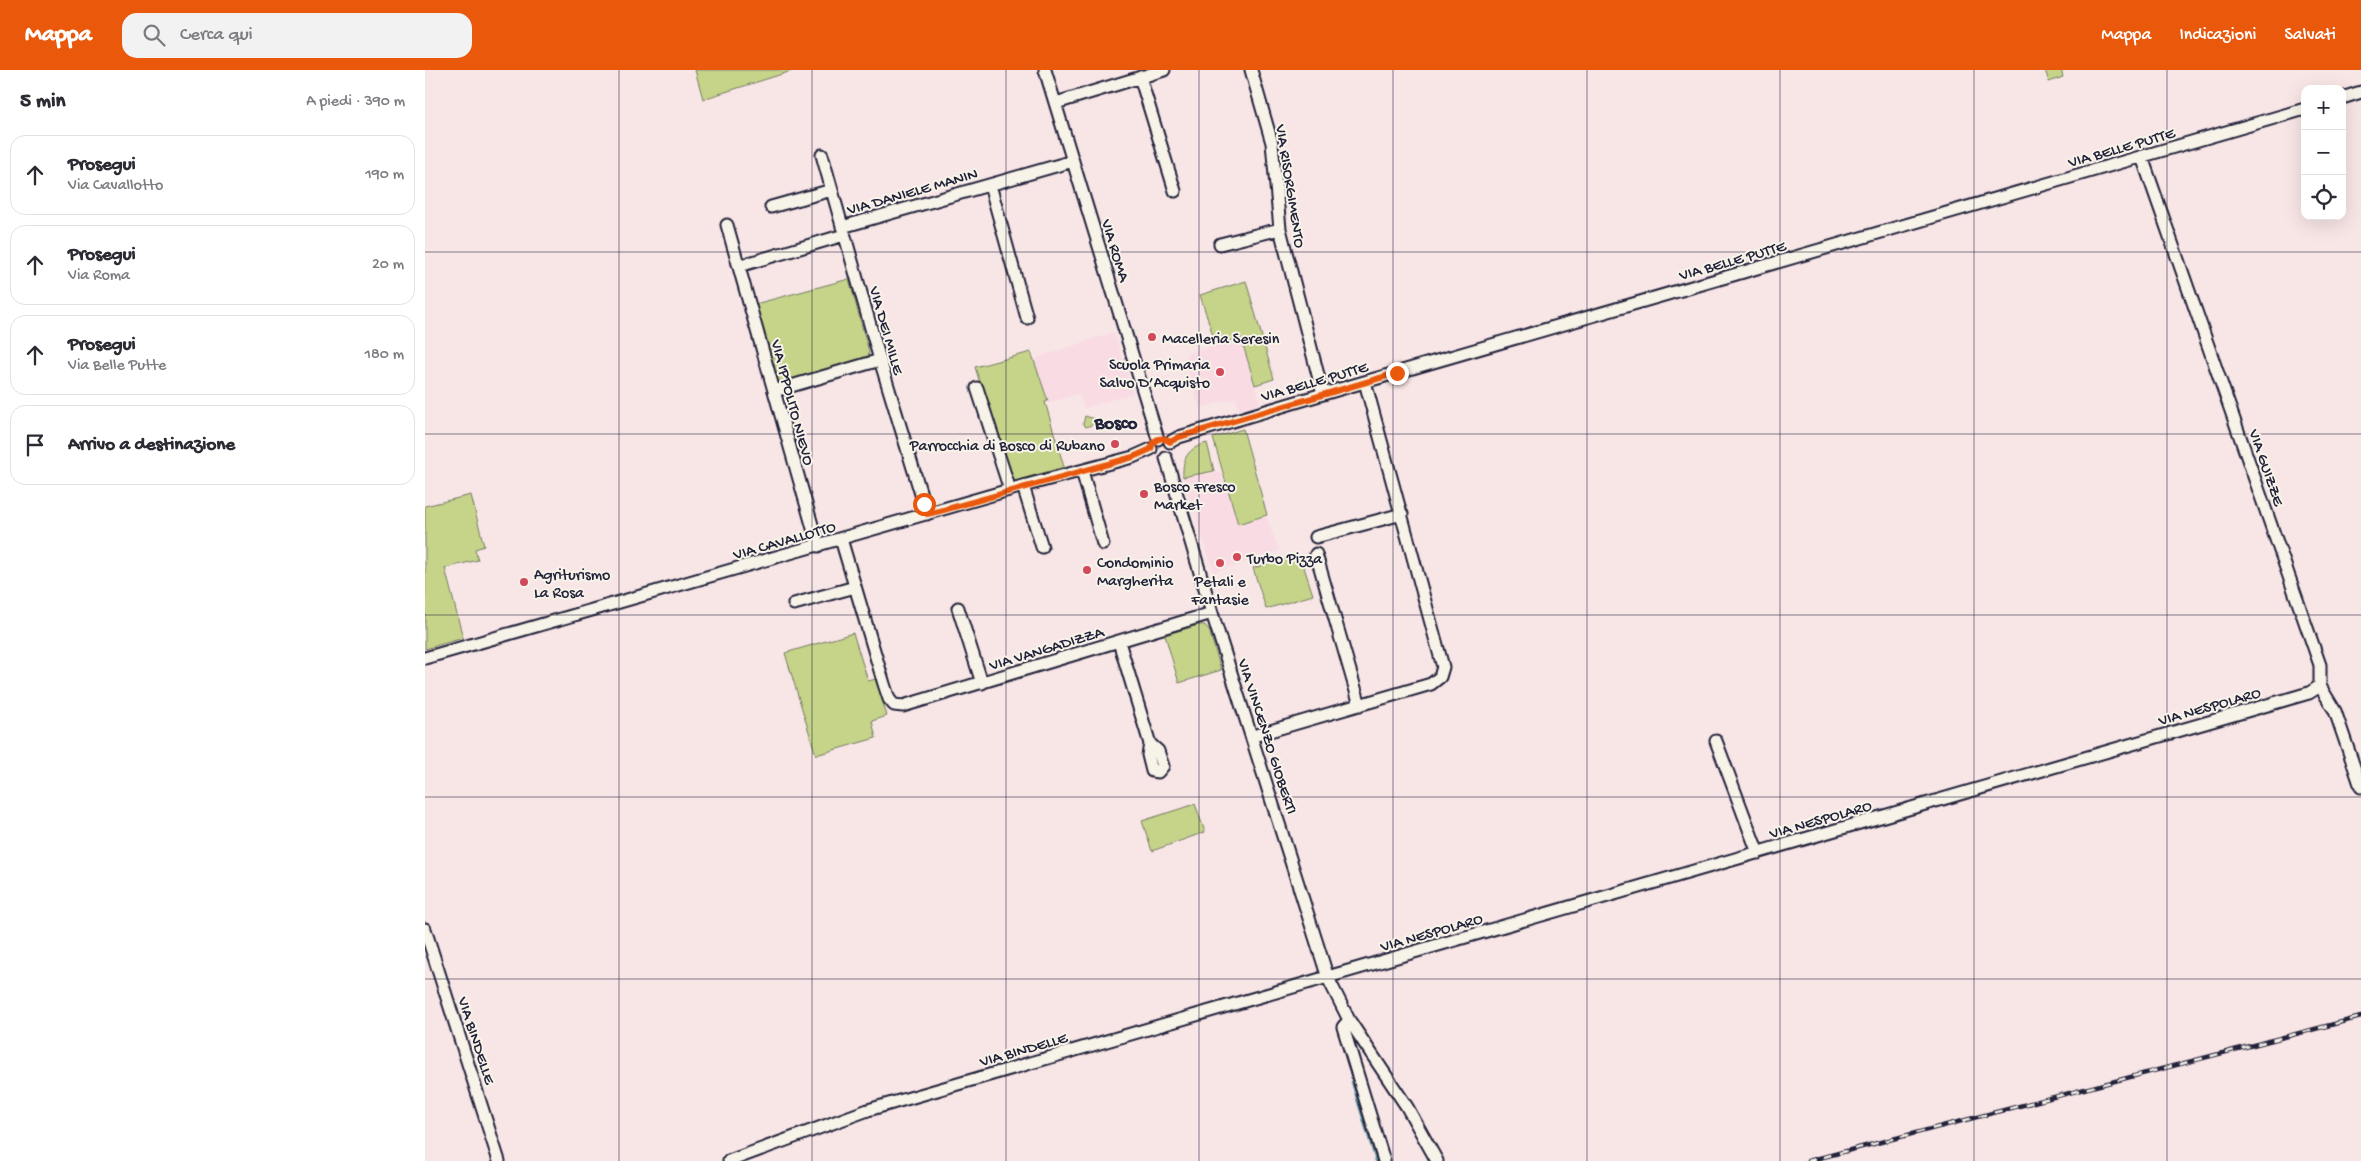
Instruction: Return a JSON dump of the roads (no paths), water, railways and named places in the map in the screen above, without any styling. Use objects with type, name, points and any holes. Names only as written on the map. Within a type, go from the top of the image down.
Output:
[{"type":"street","name":"VIA ROMA","points":[[1045,70],[1158,439]]},
{"type":"street","points":[[1056,104],[1165,70]]},
{"type":"street","name":"VIA RISORGIMENTO","points":[[1251,70],[1272,143],[1280,228],[1323,394]]},
{"type":"street","points":[[1141,77],[1175,191]]},
{"type":"street","points":[[2346,97],[2361,92]]},
{"type":"street","name":"VIA BELLE PUTTE","points":[[1170,442],[1179,437],[1323,394],[2301,110]]},
{"type":"street","name":"VIA DEI MILLE","points":[[822,155],[880,360],[927,514]]},
{"type":"street","name":"VIA GUIZZE","points":[[2142,157],[2320,665],[2320,686],[2335,711],[2361,786]]},
{"type":"street","name":"VIA DANIELE MANIN","points":[[843,231],[1073,161]]},
{"type":"street","name":"VIA DANIELE MANIN","points":[[990,185],[1027,318]]},
{"type":"street","points":[[771,207],[832,190]]},
{"type":"street","name":"VIA IPPOLITO NIEVO","points":[[727,225],[818,546]]},
{"type":"street","points":[[1220,244],[1280,228]]},
{"type":"street","points":[[739,266],[843,231]]},
{"type":"street","points":[[774,391],[880,360]]},
{"type":"street","points":[[1253,736],[1431,684],[1440,677],[1443,667],[1365,382]]},
{"type":"street","points":[[977,388],[1010,490]]},
{"type":"street","points":[[1165,438],[1170,442],[1172,451],[1166,458],[1156,457],[1151,449],[1153,443],[1158,439],[1165,438]]},
{"type":"street","name":"VIA CAVALLOTTO","points":[[425,658],[1023,486],[1133,457],[1151,449]]},
{"type":"street","name":"VIA VINCENZO GIOBERTI","points":[[1166,458],[1212,613],[1253,736],[1328,978],[1349,1020],[1407,1107],[1437,1161]]},
{"type":"street","points":[[1082,471],[1103,544]]},
{"type":"street","points":[[1023,486],[1042,547]]},
{"type":"street","points":[[1316,537],[1402,514]]},
{"type":"street","name":"VIA VANGADIZZA","points":[[841,539],[889,699],[894,705],[903,706],[1212,613]]},
{"type":"street","points":[[1316,554],[1360,705]]},
{"type":"street","points":[[794,604],[855,587]]},
{"type":"street","name":"VIA VANGADIZZA","points":[[958,608],[982,683]]},
{"type":"street","name":"VIA VANGADIZZA","points":[[1119,642],[1150,744]]},
{"type":"street","name":"VIA NESPOLARO","points":[[1328,978],[2309,693],[2320,686]]},
{"type":"street","points":[[1716,741],[1758,853]]},
{"type":"street","name":"VIA BINDELLE","points":[[425,929],[499,1161]]},
{"type":"street","name":"VIA BINDELLE","points":[[729,1161],[868,1110],[1328,978]]},
{"type":"street","points":[[1349,1020],[1343,1027],[1384,1161]]},
{"type":"waterway","points":[[1352,1082],[1376,1161]]},
{"type":"railway","points":[[1808,1161],[2361,1017]]},
{"type":"place","name":"Macelleria Seresin","points":[[1152,337]]},
{"type":"place","name":"Scuola Primaria Salvo D’Acquisto","points":[[1220,372]]},
{"type":"place","name":"Parrocchia di Bosco di Rubano","points":[[1115,444]]},
{"type":"place","name":"Bosco Fresco Market","points":[[1144,494]]},
{"type":"place","name":"Turbo Pizza","points":[[1237,557]]},
{"type":"place","name":"Petali e Fantasie","points":[[1220,563]]},
{"type":"place","name":"Condominio Margherita","points":[[1087,570]]},
{"type":"place","name":"Agriturismo La Rosa","points":[[524,582]]},
{"type":"district","name":"Bosco","points":[[1116,421]]}]
